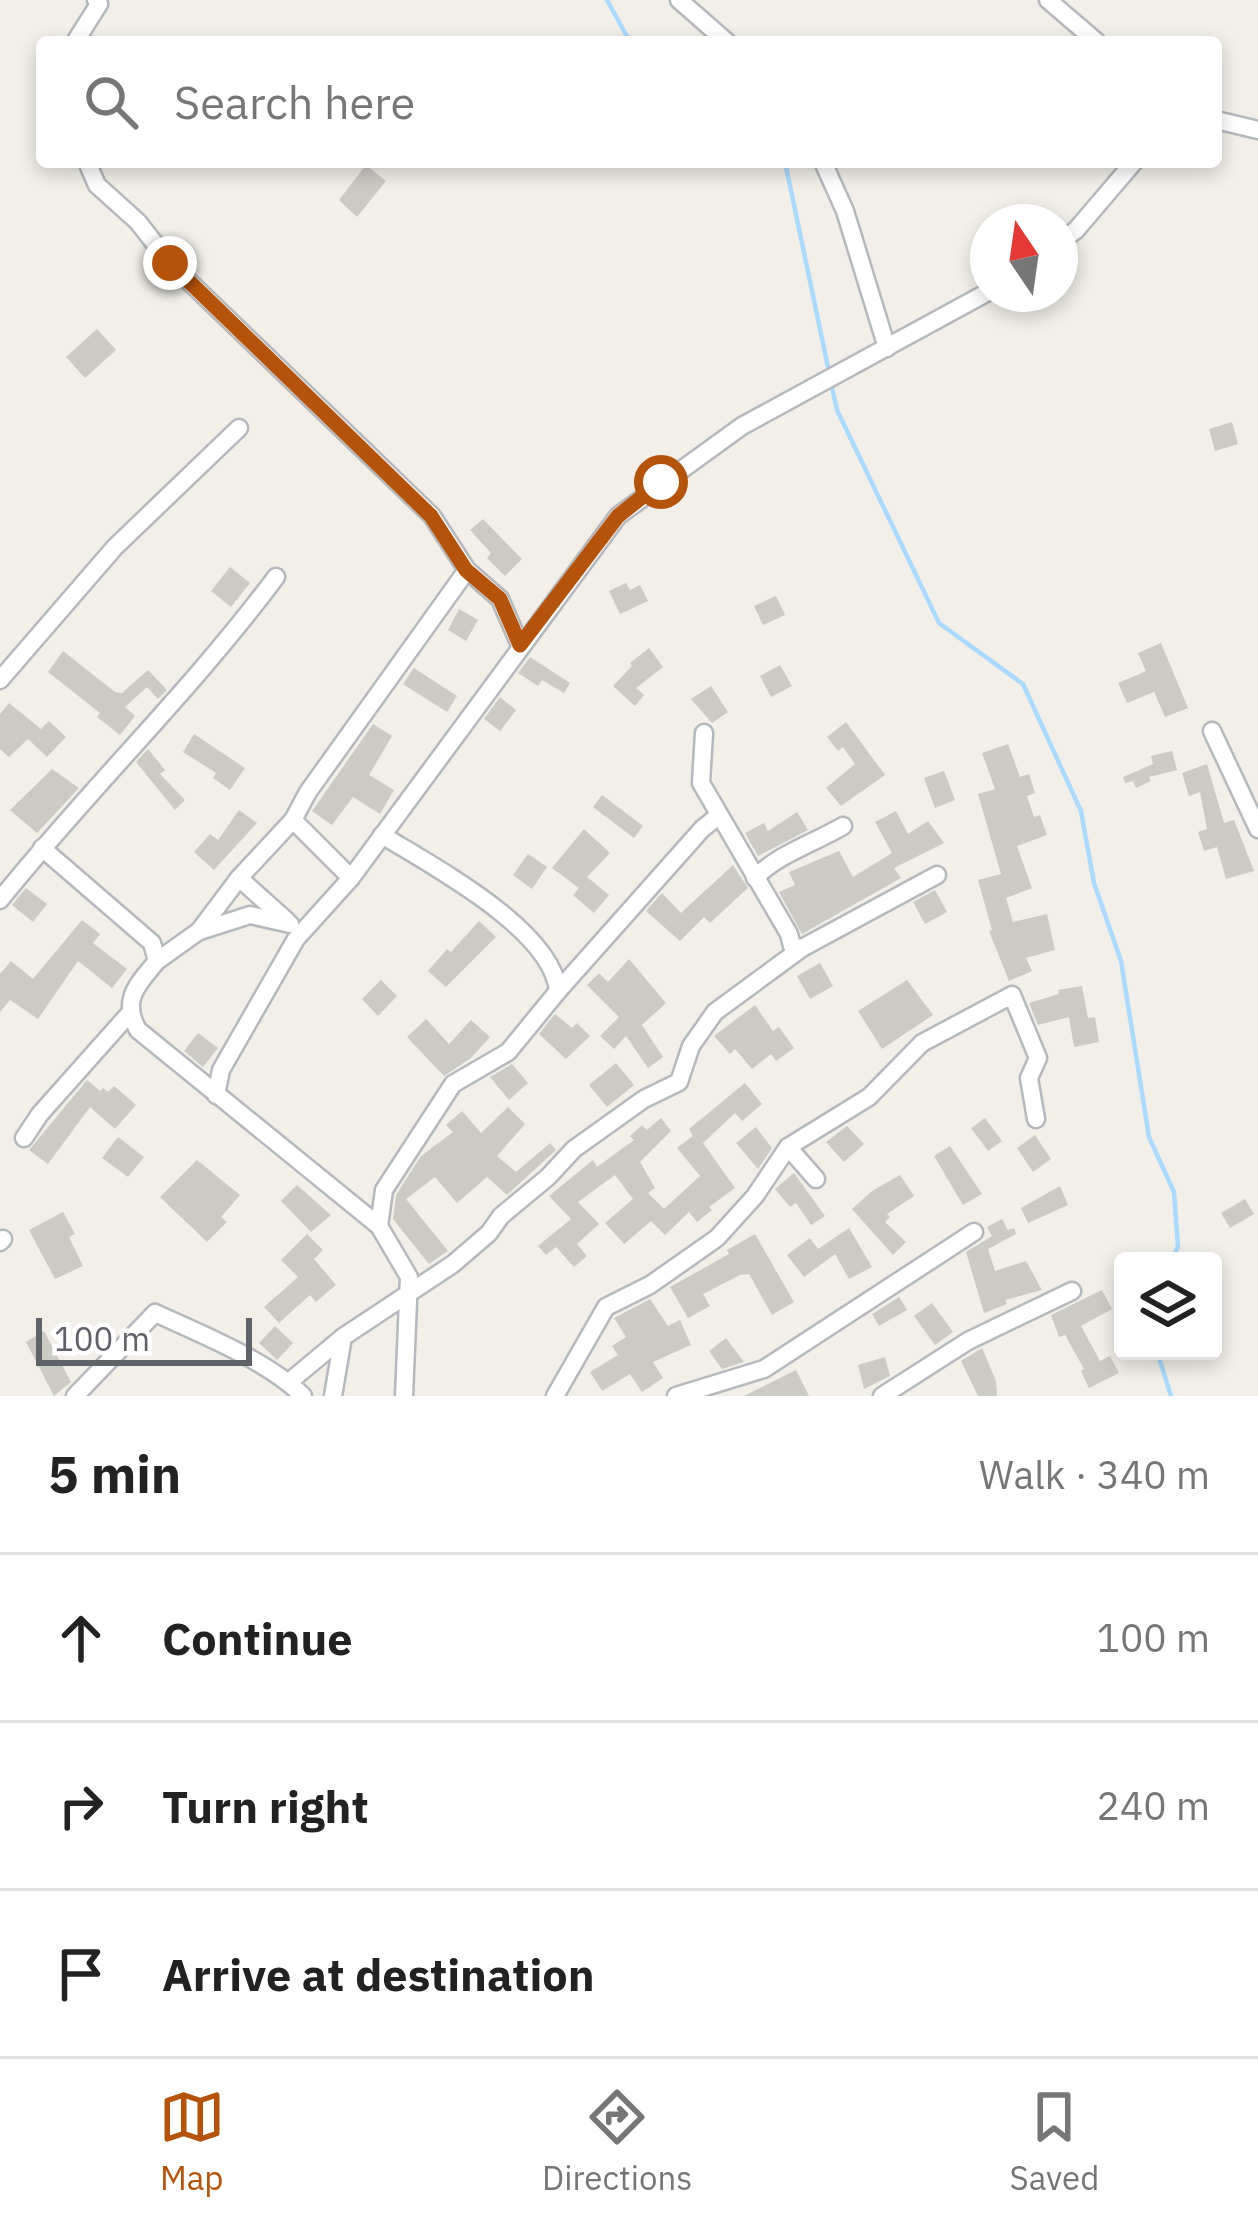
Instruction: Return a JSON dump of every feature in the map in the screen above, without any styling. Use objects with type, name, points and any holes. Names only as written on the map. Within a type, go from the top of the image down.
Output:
[{"type":"street","points":[[79,36],[99,4],[96,0]]},
{"type":"street","points":[[679,0],[721,36]]},
{"type":"street","points":[[1048,0],[1090,36]]},
{"type":"street","points":[[1222,121],[1258,130]]},
{"type":"street","points":[[90,168],[97,184],[138,222],[170,263],[431,516],[466,570],[500,599],[520,645]]},
{"type":"street","points":[[826,168],[845,211],[887,348]]},
{"type":"street","points":[[1078,228],[1129,168]]},
{"type":"street","points":[[216,1095],[221,1070],[293,932],[351,878],[618,516],[742,426],[970,302]]},
{"type":"street","points":[[0,680],[116,547],[238,428]]},
{"type":"street","points":[[24,1138],[129,1014],[134,990],[157,961],[199,931],[239,878],[293,820],[466,570]]},
{"type":"street","points":[[0,900],[226,644],[276,577]]},
{"type":"street","points":[[1212,730],[1258,829]]},
{"type":"street","points":[[704,733],[701,783],[792,946],[802,948]]},
{"type":"street","points":[[379,1226],[384,1190],[453,1084],[508,1052],[557,991],[718,816]]},
{"type":"street","points":[[293,820],[351,878]]},
{"type":"street","points":[[755,878],[770,862],[843,826]]},
{"type":"street","points":[[382,835],[491,903],[555,970],[557,991]]},
{"type":"street","points":[[42,848],[152,944],[157,961]]},
{"type":"street","points":[[404,1396],[406,1297],[415,1280],[489,1233],[501,1216],[548,1178],[574,1149],[644,1100],[679,1082],[691,1046],[715,1012],[802,948],[937,875]]},
{"type":"street","points":[[239,878],[293,932]]},
{"type":"street","points":[[199,931],[250,915],[293,932]]},
{"type":"street","points":[[555,1396],[606,1307],[650,1285],[717,1238],[755,1196],[788,1147],[868,1096],[922,1043],[1012,995],[1038,1058],[1029,1078],[1036,1119]]},
{"type":"street","points":[[129,1014],[138,1030],[379,1226],[415,1280]]},
{"type":"street","points":[[199,1081],[221,1070]]},
{"type":"street","points":[[788,1147],[816,1179]]},
{"type":"street","points":[[676,1396],[722,1390],[764,1369],[974,1232]]},
{"type":"street","points":[[882,1396],[968,1341],[1072,1291]]},
{"type":"street","points":[[289,1382],[343,1337],[406,1297]]},
{"type":"street","points":[[83,1393],[155,1313],[207,1336],[289,1382],[303,1396]]},
{"type":"street","points":[[333,1396],[343,1337]]},
{"type":"building","points":[[364,168],[386,181],[357,217],[339,200]]},
{"type":"building","points":[[97,329],[116,350],[85,378],[66,357]]},
{"type":"building","points":[[1232,422],[1238,444],[1215,451],[1209,429]]},
{"type":"building","points":[[483,519],[522,559],[505,576],[470,530]]},
{"type":"building","points":[[230,567],[250,583],[231,607],[211,591]]},
{"type":"building","points":[[626,583],[630,590],[640,585],[648,601],[620,614],[609,591]]},
{"type":"building","points":[[776,596],[785,615],[763,625],[754,606]]},
{"type":"building","points":[[459,609],[478,620],[466,641],[448,630]]},
{"type":"building","points":[[1161,643],[1188,708],[1165,717],[1154,692],[1127,703],[1118,683],[1146,671],[1138,653]]},
{"type":"building","points":[[649,648],[663,667],[636,688],[644,695],[635,706],[613,686]]},
{"type":"building","points":[[63,651],[115,692],[122,693],[148,670],[167,690],[158,699],[147,687],[125,707],[135,716],[120,735],[48,672]]},
{"type":"building","points":[[530,657],[570,683],[564,693],[542,680],[538,686],[518,673]]},
{"type":"building","points":[[780,665],[792,686],[771,697],[760,676]]},
{"type":"building","points":[[414,668],[457,696],[447,712],[403,684]]},
{"type":"building","points":[[711,686],[728,712],[712,723],[691,699]]},
{"type":"building","points":[[500,697],[516,710],[500,731],[484,719]]},
{"type":"building","points":[[9,703],[41,729],[49,721],[66,737],[47,757],[28,739],[9,757],[0,749],[0,714]]},
{"type":"building","points":[[846,722],[885,775],[841,806],[826,788],[855,764],[843,747],[838,751],[827,737]]},
{"type":"building","points":[[373,724],[392,736],[369,775],[394,790],[380,814],[353,797],[332,825],[312,811]]},
{"type":"building","points":[[194,734],[245,768],[230,790],[213,778],[216,773],[183,752]]},
{"type":"building","points":[[1008,744],[1020,777],[1029,774],[1035,793],[1027,796],[1047,835],[1017,846],[1032,888],[1006,898],[1013,922],[1047,914],[1055,950],[1026,958],[1032,971],[1009,981],[989,931],[978,880],[1001,874],[978,794],[995,789],[982,753]]},
{"type":"building","points":[[148,749],[165,770],[160,774],[185,800],[175,810],[136,762]]},
{"type":"building","points":[[1172,751],[1177,770],[1149,777],[1151,781],[1136,788],[1133,781],[1125,783],[1123,777],[1153,764],[1151,756]]},
{"type":"building","points":[[1207,764],[1224,823],[1234,820],[1254,871],[1226,879],[1217,847],[1204,851],[1198,832],[1207,829],[1200,792],[1189,796],[1182,773]]},
{"type":"building","points":[[52,769],[79,788],[37,833],[10,810]]},
{"type":"building","points":[[944,771],[955,800],[935,808],[924,778]]},
{"type":"building","points":[[602,795],[643,826],[634,838],[593,807]]},
{"type":"building","points":[[239,810],[257,823],[214,870],[194,852],[210,834],[218,840]]},
{"type":"building","points":[[896,811],[908,834],[928,821],[944,843],[894,868],[901,878],[802,934],[779,892],[795,885],[789,872],[839,851],[853,877],[892,853],[875,822]]},
{"type":"building","points":[[797,812],[808,830],[758,856],[745,833],[764,823],[768,831]]},
{"type":"building","points":[[584,829],[610,853],[587,877],[609,895],[594,913],[573,895],[579,888],[552,868]]},
{"type":"building","points":[[528,854],[547,867],[532,889],[513,875]]},
{"type":"building","points":[[733,865],[748,888],[710,923],[704,917],[680,941],[646,911],[662,893],[681,913]]},
{"type":"building","points":[[26,888],[47,904],[33,922],[12,905]]},
{"type":"building","points":[[935,890],[947,912],[925,924],[913,902]]},
{"type":"building","points":[[82,920],[100,934],[93,943],[127,969],[112,988],[78,961],[38,1019],[10,1000],[0,1012],[0,974],[11,961],[33,979]]},
{"type":"building","points":[[479,921],[496,937],[446,987],[428,971]]},
{"type":"building","points":[[629,959],[666,1003],[642,1025],[663,1057],[648,1068],[626,1036],[614,1049],[600,1036],[619,1017],[587,985],[599,973],[608,982]]},
{"type":"building","points":[[820,963],[833,986],[810,999],[797,976]]},
{"type":"building","points":[[381,980],[397,996],[378,1016],[362,999]]},
{"type":"building","points":[[907,980],[933,1015],[882,1049],[858,1011]]},
{"type":"building","points":[[1082,986],[1099,1042],[1074,1047],[1069,1017],[1038,1025],[1029,1003]]},
{"type":"building","points":[[755,1005],[773,1031],[779,1027],[794,1048],[776,1061],[771,1054],[752,1069],[735,1049],[730,1054],[714,1036]]},
{"type":"building","points":[[555,1014],[572,1028],[577,1023],[590,1036],[566,1059],[539,1034]]},
{"type":"building","points":[[426,1019],[449,1044],[471,1020],[490,1037],[471,1058],[444,1076],[407,1037]]},
{"type":"building","points":[[198,1033],[218,1048],[203,1067],[184,1051]]},
{"type":"building","points":[[616,1063],[634,1085],[607,1107],[589,1085]]},
{"type":"building","points":[[512,1064],[528,1083],[509,1100],[490,1077]]},
{"type":"building","points":[[87,1080],[100,1091],[108,1092],[114,1086],[136,1105],[115,1129],[90,1107],[48,1164],[29,1150]]},
{"type":"building","points":[[745,1083],[762,1104],[742,1121],[735,1113],[703,1143],[735,1188],[697,1222],[689,1212],[665,1235],[651,1221],[624,1244],[605,1223],[633,1199],[615,1175],[578,1202],[599,1224],[577,1244],[587,1256],[574,1267],[556,1247],[546,1255],[538,1246],[571,1219],[549,1196],[593,1160],[597,1167],[634,1140],[630,1136],[642,1125],[647,1130],[661,1118],[671,1131],[640,1162],[655,1188],[648,1193],[664,1209],[700,1176],[677,1148],[693,1136],[689,1129]]},
{"type":"building","points":[[508,1107],[525,1124],[497,1156],[516,1172],[550,1143],[556,1150],[507,1195],[487,1177],[457,1203],[435,1177],[406,1199],[448,1251],[429,1264],[393,1219],[396,1195],[421,1156],[453,1132],[446,1125],[462,1111],[481,1133]]},
{"type":"building","points":[[985,1118],[1002,1141],[988,1151],[971,1128]]},
{"type":"building","points":[[847,1126],[864,1144],[844,1162],[826,1142]]},
{"type":"building","points":[[756,1127],[772,1148],[758,1169],[736,1143]]},
{"type":"building","points":[[1035,1135],[1051,1159],[1033,1172],[1017,1148]]},
{"type":"building","points":[[118,1137],[144,1157],[128,1177],[102,1158]]},
{"type":"building","points":[[950,1146],[982,1194],[963,1205],[934,1156]]},
{"type":"building","points":[[197,1160],[240,1195],[221,1217],[227,1222],[207,1242],[160,1197]]},
{"type":"building","points":[[794,1173],[825,1216],[811,1225],[796,1203],[790,1207],[775,1189]]},
{"type":"building","points":[[900,1175],[914,1196],[887,1214],[890,1217],[885,1222],[906,1242],[893,1255],[852,1209]]},
{"type":"building","points":[[297,1185],[331,1215],[311,1232],[281,1201]]},
{"type":"building","points":[[1060,1186],[1068,1205],[1028,1223],[1021,1208]]},
{"type":"building","points":[[1245,1199],[1254,1214],[1230,1228],[1221,1213]]},
{"type":"building","points":[[63,1212],[75,1234],[69,1237],[83,1266],[55,1279],[29,1230]]},
{"type":"building","points":[[1002,1219],[1016,1234],[988,1249],[995,1271],[1026,1261],[1042,1290],[1005,1300],[1007,1304],[984,1313],[966,1252],[992,1236],[987,1227]]},
{"type":"building","points":[[849,1228],[872,1267],[849,1279],[835,1254],[804,1277],[787,1255],[810,1238],[818,1249]]},
{"type":"building","points":[[307,1234],[323,1250],[314,1259],[336,1285],[316,1302],[310,1295],[279,1323],[264,1307],[298,1277],[281,1260]]},
{"type":"building","points":[[755,1234],[794,1302],[772,1315],[749,1274],[740,1275],[703,1294],[710,1306],[688,1318],[670,1287]]},
{"type":"building","points":[[1102,1290],[1112,1309],[1081,1326],[1100,1361],[1110,1356],[1119,1373],[1089,1388],[1084,1369],[1065,1335],[1059,1337],[1051,1315]]},
{"type":"building","points":[[899,1297],[907,1310],[879,1326],[872,1314]]},
{"type":"building","points":[[650,1299],[668,1326],[680,1320],[691,1345],[653,1362],[663,1378],[642,1392],[630,1374],[602,1391],[590,1372],[618,1355],[612,1346],[626,1337],[614,1318]]},
{"type":"building","points":[[932,1303],[953,1332],[935,1345],[914,1316]]},
{"type":"building","points":[[275,1326],[293,1343],[277,1360],[259,1343]]},
{"type":"building","points":[[44,1331],[71,1382],[54,1396],[26,1342]]},
{"type":"building","points":[[726,1338],[744,1362],[722,1369],[709,1351]]},
{"type":"building","points":[[982,1348],[997,1396],[978,1396],[961,1361]]},
{"type":"building","points":[[885,1357],[890,1376],[864,1389],[858,1365]]},
{"type":"building","points":[[796,1370],[809,1396],[744,1396]]},
{"type":"waterway","points":[[607,0],[627,36]]},
{"type":"waterway","points":[[786,168],[829,372]]},
{"type":"waterway","points":[[831,383],[837,410],[939,623],[1023,684],[1081,811],[1094,883],[1121,961],[1149,1137],[1174,1192],[1175,1252]]},
{"type":"waterway","points":[[1160,1360],[1171,1396]]},
{"type":"route","points":[[170,263],[431,516],[466,570],[500,599],[520,645],[618,516],[661,482]]}]
